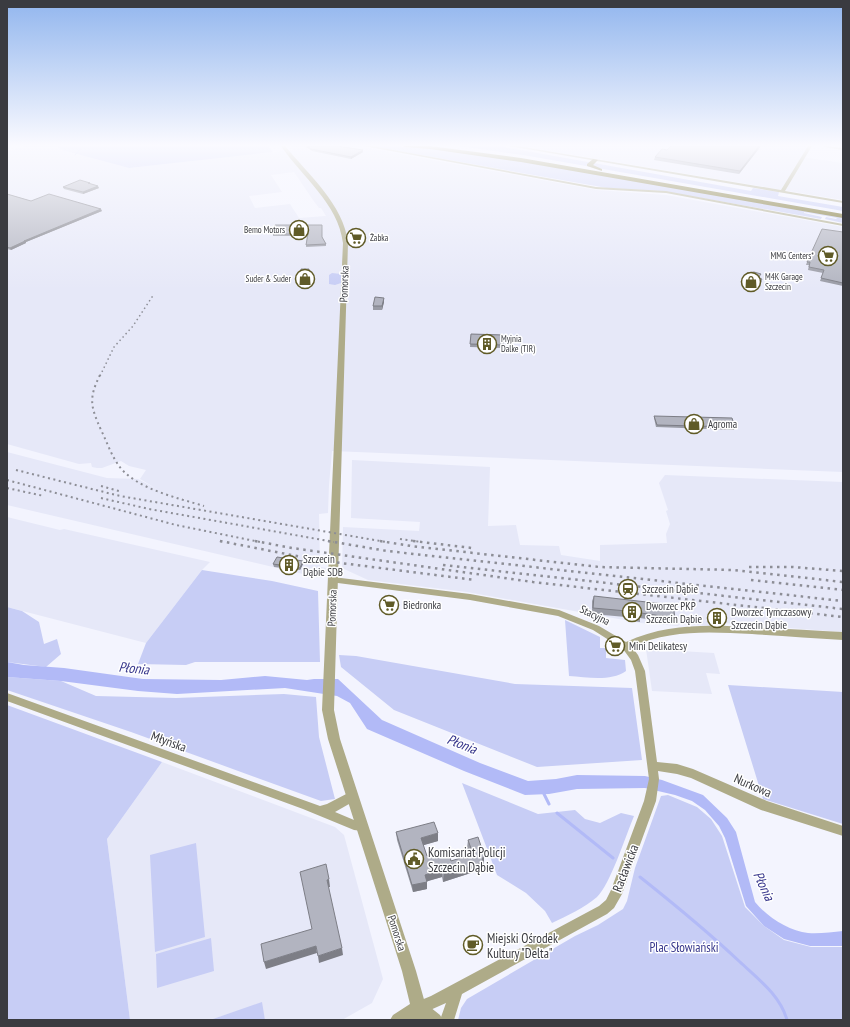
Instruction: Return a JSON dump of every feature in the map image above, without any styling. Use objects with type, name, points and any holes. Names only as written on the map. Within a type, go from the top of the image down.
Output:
[{"type":"main road","points":[[719,194],[843,216]]},
{"type":"main road","points":[[734,194],[843,213]]},
{"type":"street","name":"Pomorska","points":[[320,194],[336,215],[342,226],[345,240],[329,677],[329,720],[409,971],[419,1014]]},
{"type":"street","points":[[676,194],[843,224]]},
{"type":"street","points":[[794,194],[843,202]]},
{"type":"street","points":[[834,227],[843,229]]},
{"type":"street","name":"Stacyjna","points":[[333,580],[470,597],[559,613],[596,628],[626,646]]},
{"type":"street","points":[[626,646],[651,635],[681,629],[716,629],[843,636]]},
{"type":"street","name":"Racławicka","points":[[419,1014],[457,989],[603,910],[610,904],[616,894],[653,793],[653,770],[639,667],[635,658],[626,646]]},
{"type":"street","name":"Młyńska","points":[[7,697],[320,811],[354,825],[362,826]]},
{"type":"street","name":"Nurkowa","points":[[653,770],[677,769],[698,776],[758,803],[843,831]]},
{"type":"street","points":[[320,811],[336,806],[352,796]]},
{"type":"street","points":[[448,1020],[457,989]]},
{"type":"street","points":[[398,1020],[419,1014],[435,1020]]},
{"type":"shaded area","points":[[7,194],[266,194],[249,196],[255,208],[290,204],[299,218],[326,216],[309,194],[651,194],[666,195],[843,227],[843,472],[332,451],[328,513],[319,514],[320,567],[326,568],[322,577],[320,578],[7,505],[7,452],[107,478],[138,479],[157,489],[140,479],[146,470],[129,466],[121,461],[102,468],[97,468],[92,467],[91,463],[79,464],[7,444]]},
{"type":"shaded area","points":[[807,194],[843,194],[843,200]]},
{"type":"shaded area","points":[[352,460],[490,467],[488,526],[516,525],[520,545],[559,546],[561,555],[600,561],[600,545],[667,543],[666,534],[670,524],[666,511],[668,510],[659,483],[665,475],[843,482],[843,632],[709,622],[710,626],[680,624],[678,626],[641,623],[467,592],[368,580],[342,568],[343,527],[419,531],[420,522],[351,518]]},
{"type":"shaded area","points":[[7,517],[60,530],[64,529],[210,562],[202,570],[146,643],[7,607]]},
{"type":"shaded area","points":[[646,649],[714,653],[720,674],[706,673],[712,694],[652,691]]},
{"type":"shaded area","points":[[7,662],[143,679],[221,680],[265,676],[307,680],[338,679],[382,720],[480,763],[528,781],[556,779],[577,775],[645,776],[662,780],[703,795],[727,818],[736,832],[755,902],[760,908],[772,918],[801,932],[817,933],[843,931],[843,946],[810,946],[784,939],[764,926],[746,906],[725,838],[719,826],[705,810],[692,801],[675,795],[645,788],[577,789],[549,794],[525,795],[464,771],[367,729],[350,703],[337,696],[285,688],[177,694],[138,691],[61,681],[7,677]]},
{"type":"shaded area","points":[[162,762],[335,827],[344,835],[383,979],[372,1003],[342,1020],[265,1020],[261,1003],[210,1020],[130,1020],[107,839]]},
{"type":"green space","points":[[679,194],[710,194],[843,217],[843,223],[825,219],[826,217],[837,218],[804,212],[822,217],[821,219]]},
{"type":"green space","points":[[746,194],[779,194],[778,196],[843,207],[843,211]]},
{"type":"green space","points":[[332,273],[341,274],[341,283],[335,285],[329,284],[329,275]]},
{"type":"green space","points":[[202,570],[272,581],[318,591],[320,662],[195,662],[186,665],[138,664],[146,643]]},
{"type":"green space","points":[[7,607],[22,611],[39,622],[44,644],[57,639],[61,654],[46,667],[7,662]]},
{"type":"green space","points":[[565,620],[600,637],[600,648],[606,648],[606,658],[625,660],[626,671],[613,677],[606,678],[569,676]]},
{"type":"green space","points":[[339,655],[356,656],[515,684],[632,688],[642,760],[537,767],[394,710],[341,667]]},
{"type":"green space","points":[[7,677],[61,681],[96,696],[176,698],[284,694],[316,697],[319,737],[335,799],[321,801],[131,732],[7,690]]},
{"type":"green space","points":[[728,685],[843,692],[843,824],[763,799]]},
{"type":"green space","points":[[7,705],[162,762],[107,839],[130,1020],[7,1020]]},
{"type":"green space","points":[[462,783],[538,814],[575,810],[585,819],[600,823],[621,813],[634,816],[612,871],[602,891],[587,905],[552,923],[545,911],[526,893],[497,875]]},
{"type":"green space","name":"Plac Słowiański","points":[[668,795],[697,807],[711,819],[722,836],[745,907],[764,926],[784,940],[811,947],[843,947],[843,1020],[458,1020],[461,1008],[467,999],[575,936],[598,925],[623,909],[627,901],[635,868],[661,796]]},
{"type":"green space","points":[[196,843],[205,937],[155,952],[150,855]]},
{"type":"green space","points":[[211,938],[214,971],[157,988],[156,954]]},
{"type":"green space","points":[[262,1002],[265,1020],[210,1020]]},
{"type":"building","points":[[7,194],[31,201],[49,194],[101,209],[10,248],[7,247]]},
{"type":"building","points":[[275,225],[322,225],[322,237],[326,244],[306,245],[308,234],[273,234]]},
{"type":"building","name":"MMG Centers*","points":[[822,229],[843,232],[843,283],[821,278],[824,270],[809,267],[810,262],[807,262]]},
{"type":"building","name":"Suder & Suder","points":[[301,269],[309,269],[308,284],[299,285]]},
{"type":"building","name":"M4K Garage Szczecin","points":[[754,272],[761,274],[758,278],[762,279],[758,286],[741,282],[747,273]]},
{"type":"building","points":[[375,297],[384,298],[382,306],[373,306]]},
{"type":"building","name":"Myjnia Dalke (TIR)","points":[[471,334],[503,335],[503,345],[470,344]]},
{"type":"building","name":"Agroma","points":[[654,416],[732,418],[735,427],[657,425]]},
{"type":"building","points":[[277,557],[303,561],[300,568],[273,564]]},
{"type":"building","points":[[594,596],[673,605],[675,618],[641,613],[641,616],[627,615],[627,611],[593,608]]},
{"type":"building","name":"Komisariat Policji Szczecin Dąbie","points":[[434,822],[438,833],[421,838],[427,856],[448,850],[451,861],[473,854],[468,840],[478,837],[484,855],[481,863],[444,874],[442,869],[425,875],[427,882],[412,885],[396,832]]},
{"type":"building","points":[[326,864],[329,879],[327,880],[342,948],[318,956],[316,946],[264,962],[261,944],[312,929],[300,872]]},
{"type":"waterway","points":[[544,794],[549,804]]},
{"type":"waterway","points":[[557,813],[613,858]]},
{"type":"waterway","points":[[640,877],[703,929],[761,981],[774,995],[784,1011],[787,1020]]},
{"type":"railway","points":[[100,376],[114,347],[133,326],[154,294]]},
{"type":"railway","points":[[100,375],[92,397],[93,409],[109,448],[119,466],[126,474],[147,487],[158,492],[204,506]]},
{"type":"railway","points":[[16,470],[120,496],[383,542]]},
{"type":"railway","points":[[7,480],[176,525],[256,541]]},
{"type":"railway","points":[[101,486],[119,491]]},
{"type":"railway","points":[[7,488],[44,496]]},
{"type":"railway","points":[[101,498],[149,509],[334,542]]},
{"type":"railway","points":[[400,539],[419,542]]},
{"type":"railway","points":[[223,542],[220,541],[317,560],[475,580]]},
{"type":"railway","points":[[256,541],[292,548],[533,582],[843,617]]},
{"type":"railway","points":[[256,541],[260,542]]},
{"type":"railway","points":[[328,541],[387,551],[843,601]]},
{"type":"railway","points":[[413,541],[419,542]]},
{"type":"railway","points":[[383,542],[599,567],[734,570],[843,582]]},
{"type":"railway","points":[[419,542],[472,548]]},
{"type":"railway","points":[[443,565],[843,609]]},
{"type":"railway","points":[[749,567],[793,567],[843,571]]},
{"type":"railway","points":[[751,580],[843,590]]},
{"type":"place","name":"Bemo Motors","points":[[299,230]]},
{"type":"place","name":"Żabka","points":[[356,238]]},
{"type":"place","name":"MMG Centers*","points":[[828,256]]},
{"type":"place","name":"Suder & Suder","points":[[305,279]]},
{"type":"place","name":"M4K Garage Szczecin","points":[[751,282]]},
{"type":"place","name":"Myjnia Dalke (TIR)","points":[[487,344]]},
{"type":"place","name":"Agroma","points":[[694,424]]},
{"type":"place","name":"Szczecin Dąbie SDB","points":[[289,565]]},
{"type":"place","name":"Szczecin Dąbie","points":[[628,589]]},
{"type":"place","name":"Biedronka","points":[[389,605]]},
{"type":"place","name":"Dworzec PKP Szczecin Dąbie","points":[[632,612]]},
{"type":"place","name":"Dworzec Tymczasowy Szczecin Dąbie","points":[[717,618]]},
{"type":"place","name":"Mini Delikatesy","points":[[615,646]]},
{"type":"place","name":"Komisariat Policji Szczecin Dąbie","points":[[414,859]]},
{"type":"place","name":"Miejski Ośrodek Kultury \"Delta\"","points":[[473,945]]},
{"type":"water label","name":"Płonia","points":[[134,668]]},
{"type":"water label","name":"Płonia","points":[[462,744]]},
{"type":"water label","name":"Płonia","points":[[764,886]]}]
